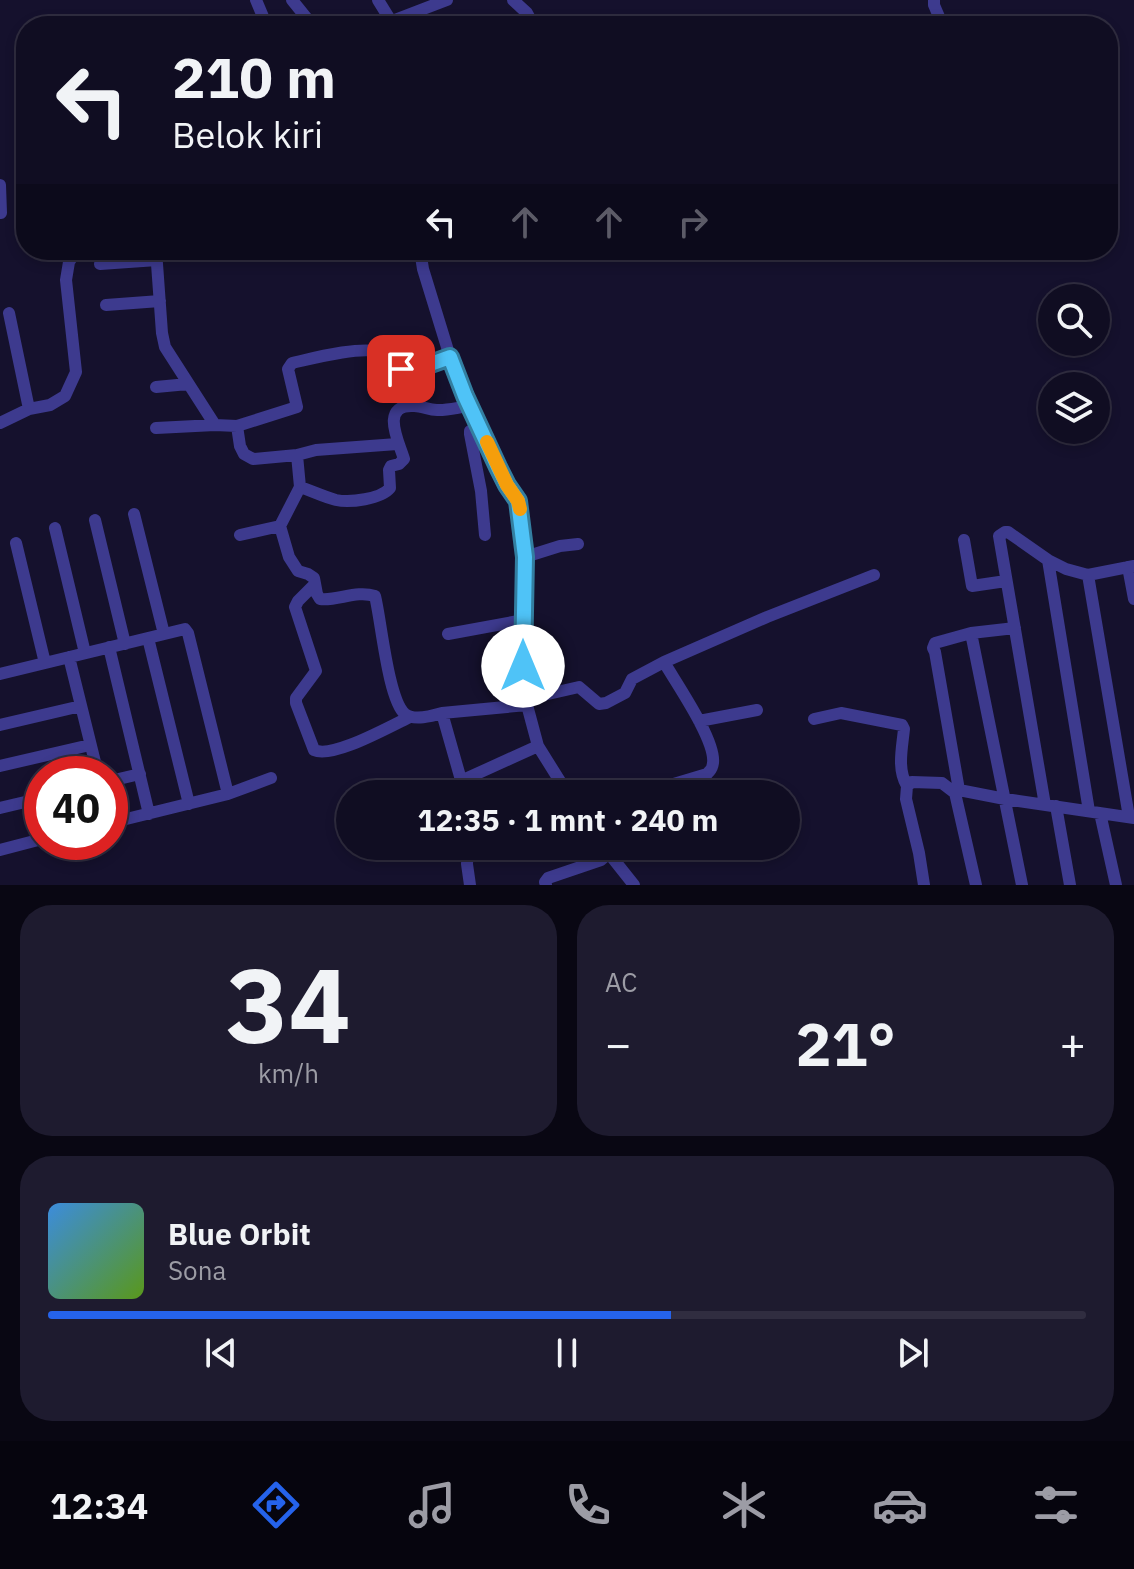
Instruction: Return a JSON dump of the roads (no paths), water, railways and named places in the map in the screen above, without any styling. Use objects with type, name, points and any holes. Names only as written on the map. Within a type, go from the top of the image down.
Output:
[{"type":"street","points":[[292,0],[305,16]]},
{"type":"street","points":[[409,16],[447,0]]},
{"type":"street","points":[[513,0],[529,16]]},
{"type":"street","points":[[0,185],[1,213]]},
{"type":"street","points":[[0,423],[29,409],[50,405],[65,396],[76,372],[66,280],[70,260]]},
{"type":"street","points":[[100,264],[125,260]]},
{"type":"street","points":[[156,260],[165,347],[215,425]]},
{"type":"street","points":[[422,260],[450,357],[507,485],[518,501],[525,557],[523,666],[526,702],[538,746],[559,780]]},
{"type":"street","points":[[106,305],[160,301]]},
{"type":"street","points":[[9,313],[29,409]]},
{"type":"street","points":[[156,428],[237,426],[297,407],[288,369],[292,363],[372,350],[380,352],[384,362],[414,370],[450,357]]},
{"type":"street","points":[[156,387],[188,384]]},
{"type":"street","points":[[300,487],[337,501],[381,496],[390,488],[391,466],[404,459],[397,444],[395,413],[400,408],[417,405],[439,410],[470,406]]},
{"type":"street","points":[[237,426],[240,446],[244,454],[253,459],[316,450],[397,444]]},
{"type":"street","points":[[482,431],[477,428],[470,434],[480,478],[485,535]]},
{"type":"street","points":[[297,455],[300,487],[280,526],[287,551],[300,573],[311,575],[318,597],[323,600],[353,594],[375,596],[396,697],[401,710],[410,717]]},
{"type":"street","points":[[134,514],[164,634]]},
{"type":"street","points":[[95,520],[125,644]]},
{"type":"street","points":[[240,535],[280,526]]},
{"type":"street","points":[[55,528],[85,653]]},
{"type":"street","points":[[1070,885],[1050,805],[999,536],[1005,532],[1048,560],[1088,575],[1131,567],[1134,599]]},
{"type":"street","points":[[964,540],[972,586],[1006,581]]},
{"type":"street","points":[[16,543],[45,663]]},
{"type":"street","points":[[525,557],[578,544]]},
{"type":"street","points":[[1048,560],[1094,812],[1116,885]]},
{"type":"street","points":[[315,584],[295,607],[316,671],[296,698],[296,703],[314,750],[321,753],[351,745],[410,717],[526,702],[579,687],[599,704],[606,703],[625,693],[632,679],[664,662],[874,575]]},
{"type":"street","points":[[907,786],[912,782],[942,783],[957,792],[1131,817],[1088,575]]},
{"type":"street","points":[[448,634],[524,620]]},
{"type":"street","points":[[976,885],[933,648],[935,643],[971,633],[1015,628]]},
{"type":"street","points":[[0,674],[183,629],[188,633],[228,794]]},
{"type":"street","points":[[971,633],[1022,885]]},
{"type":"street","points":[[148,638],[189,804]]},
{"type":"street","points":[[109,647],[149,814]]},
{"type":"street","points":[[69,657],[93,756]]},
{"type":"street","points":[[664,662],[699,721],[713,758],[711,771],[685,780]]},
{"type":"street","points":[[0,725],[81,706]]},
{"type":"street","points":[[699,721],[757,710]]},
{"type":"street","points":[[442,713],[463,780],[538,746]]},
{"type":"street","points":[[814,719],[841,713],[902,725],[902,777],[907,786],[906,799],[924,884]]},
{"type":"street","points":[[0,766],[90,745]]},
{"type":"street","points":[[128,777],[140,774]]},
{"type":"street","points":[[128,819],[228,794],[271,778]]},
{"type":"street","points":[[0,808],[24,802]]},
{"type":"street","points":[[0,850],[24,844]]},
{"type":"street","points":[[467,860],[470,885]]},
{"type":"street","points":[[546,885],[548,878],[601,860]]},
{"type":"street","points":[[614,860],[634,885]]}]
